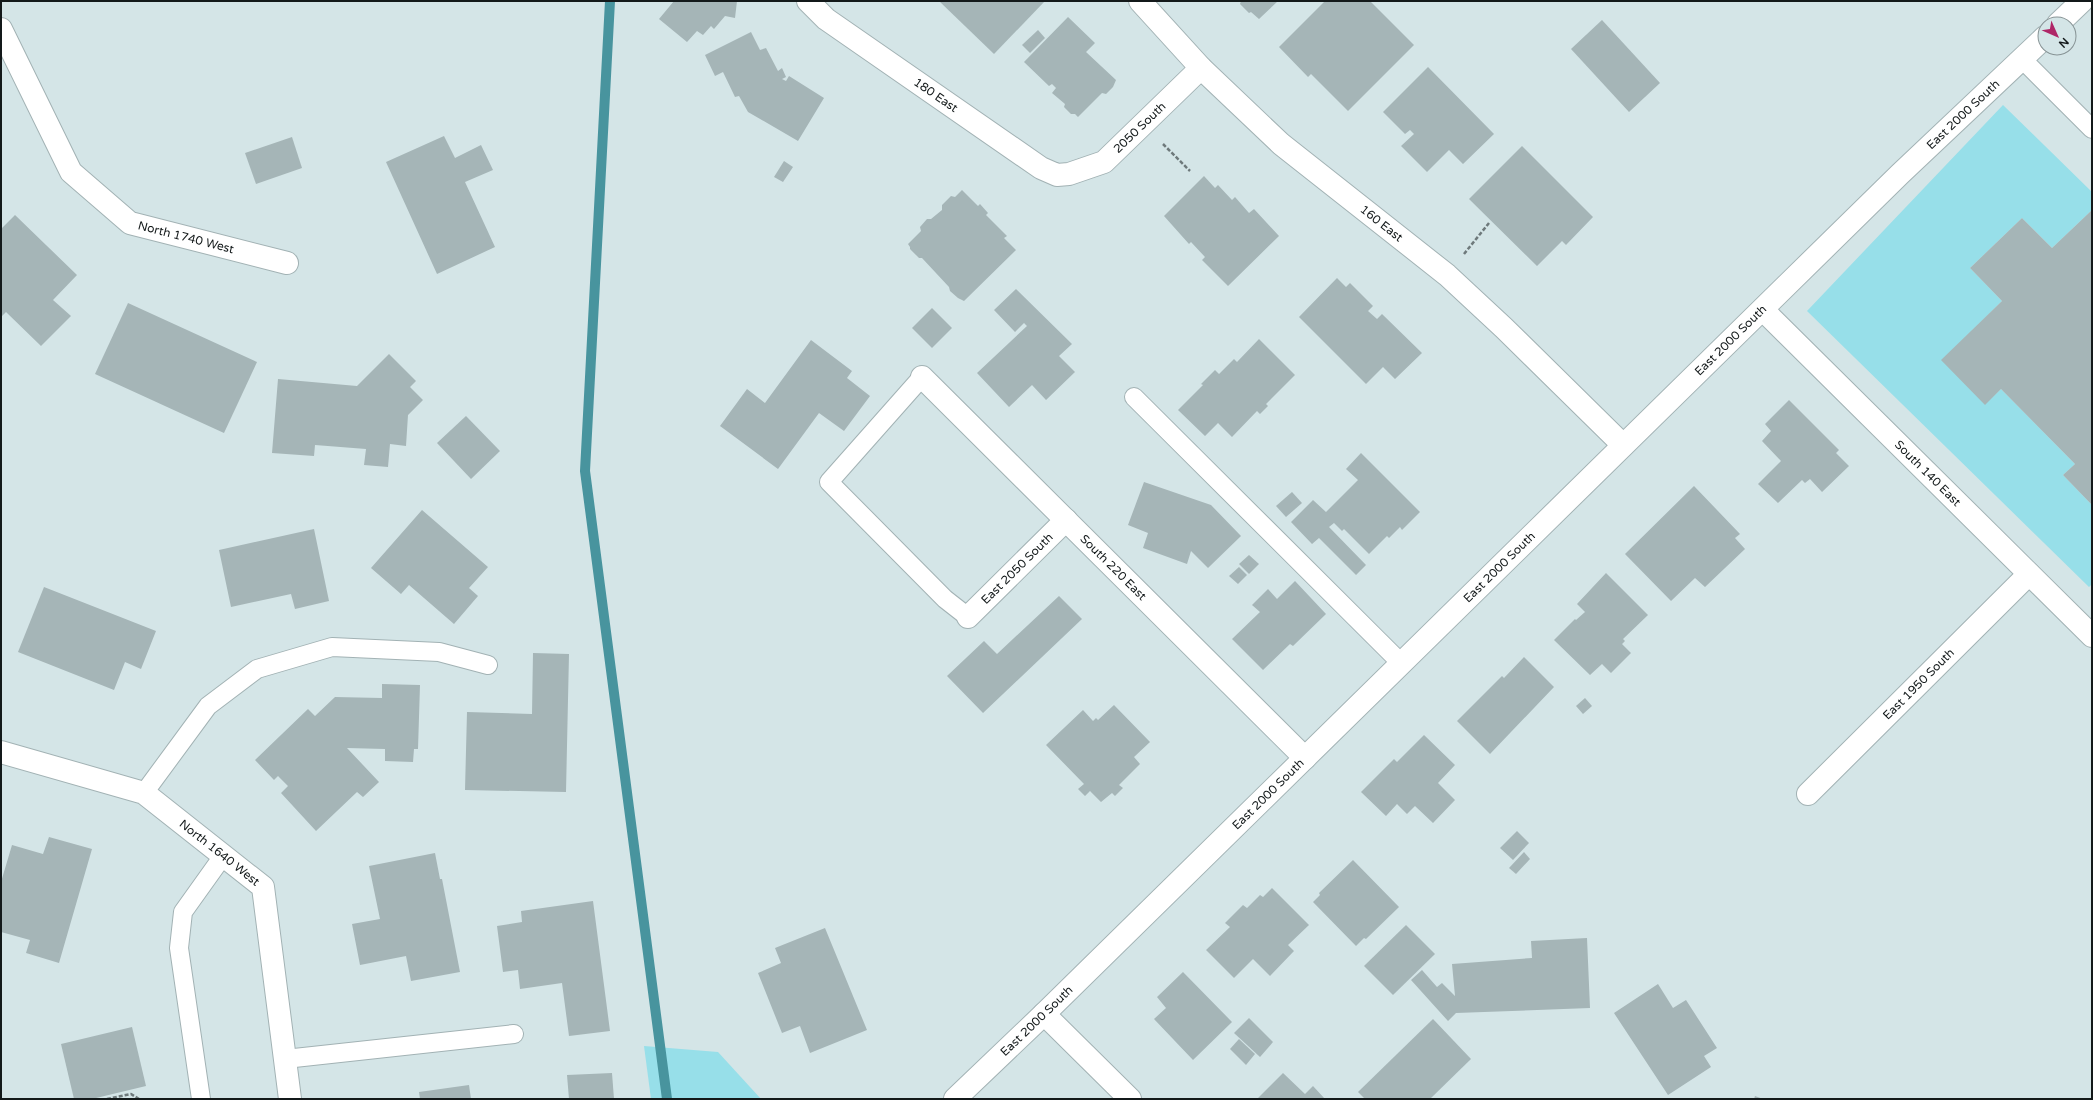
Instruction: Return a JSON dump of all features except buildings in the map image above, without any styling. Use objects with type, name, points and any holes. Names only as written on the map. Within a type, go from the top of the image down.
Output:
[{"type":"street","name":"160 East","points":[[1140,1],[1201,68],[1281,144],[1447,275],[1504,328],[1623,445]]},
{"type":"street","points":[[2066,16],[2082,1]]},
{"type":"street","name":"180 East","points":[[808,2],[826,19],[1041,168],[1057,175],[1069,174]]},
{"type":"street","name":"North 1740 West","points":[[1,29],[71,172],[130,223],[287,263]]},
{"type":"street","name":"East 2000 South","points":[[955,1099],[1044,1014],[1900,174],[2037,45]]},
{"type":"street","name":"2050 South","points":[[1069,174],[1104,162],[1201,68]]},
{"type":"street","name":"South 140 East","points":[[1763,310],[2029,574],[2090,630]]},
{"type":"street","name":"South 220 East","points":[[922,377],[1304,758]]},
{"type":"street","name":"East 2050 South","points":[[968,617],[1066,520]]},
{"type":"street","name":"East 1950 South","points":[[1808,794],[2029,574]]},
{"type":"street","name":"North 1640 West","points":[[1,752],[144,793],[263,887],[290,1099]]},
{"type":"street","points":[[1044,1014],[1130,1099]]},
{"type":"lane","points":[[2022,59],[2092,130]]},
{"type":"lane","points":[[922,377],[829,482],[945,600],[968,617]]},
{"type":"lane","points":[[1134,397],[1401,663]]},
{"type":"lane","points":[[144,793],[208,706],[257,669],[332,647],[439,652],[488,665]]},
{"type":"lane","points":[[201,1099],[179,948],[183,912],[223,856]]},
{"type":"lane","points":[[285,1059],[514,1034]]},
{"type":"path","points":[[1143,124],[1190,171]]},
{"type":"path","points":[[1447,275],[1489,223]]},
{"type":"path","points":[[107,1099],[131,1094],[140,1099]]},
{"type":"shaded area","points":[[2003,105],[2092,192],[2092,210],[2052,248],[2022,218],[1970,268],[2002,301],[1942,360],[1985,404],[2001,389],[2075,464],[2063,475],[2092,505],[2092,584],[2089,587],[1807,311]]},
{"type":"shaded area","points":[[644,1046],[718,1052],[761,1099],[651,1099]]},
{"type":"waterway","points":[[610,1],[585,471],[667,1099]]}]
